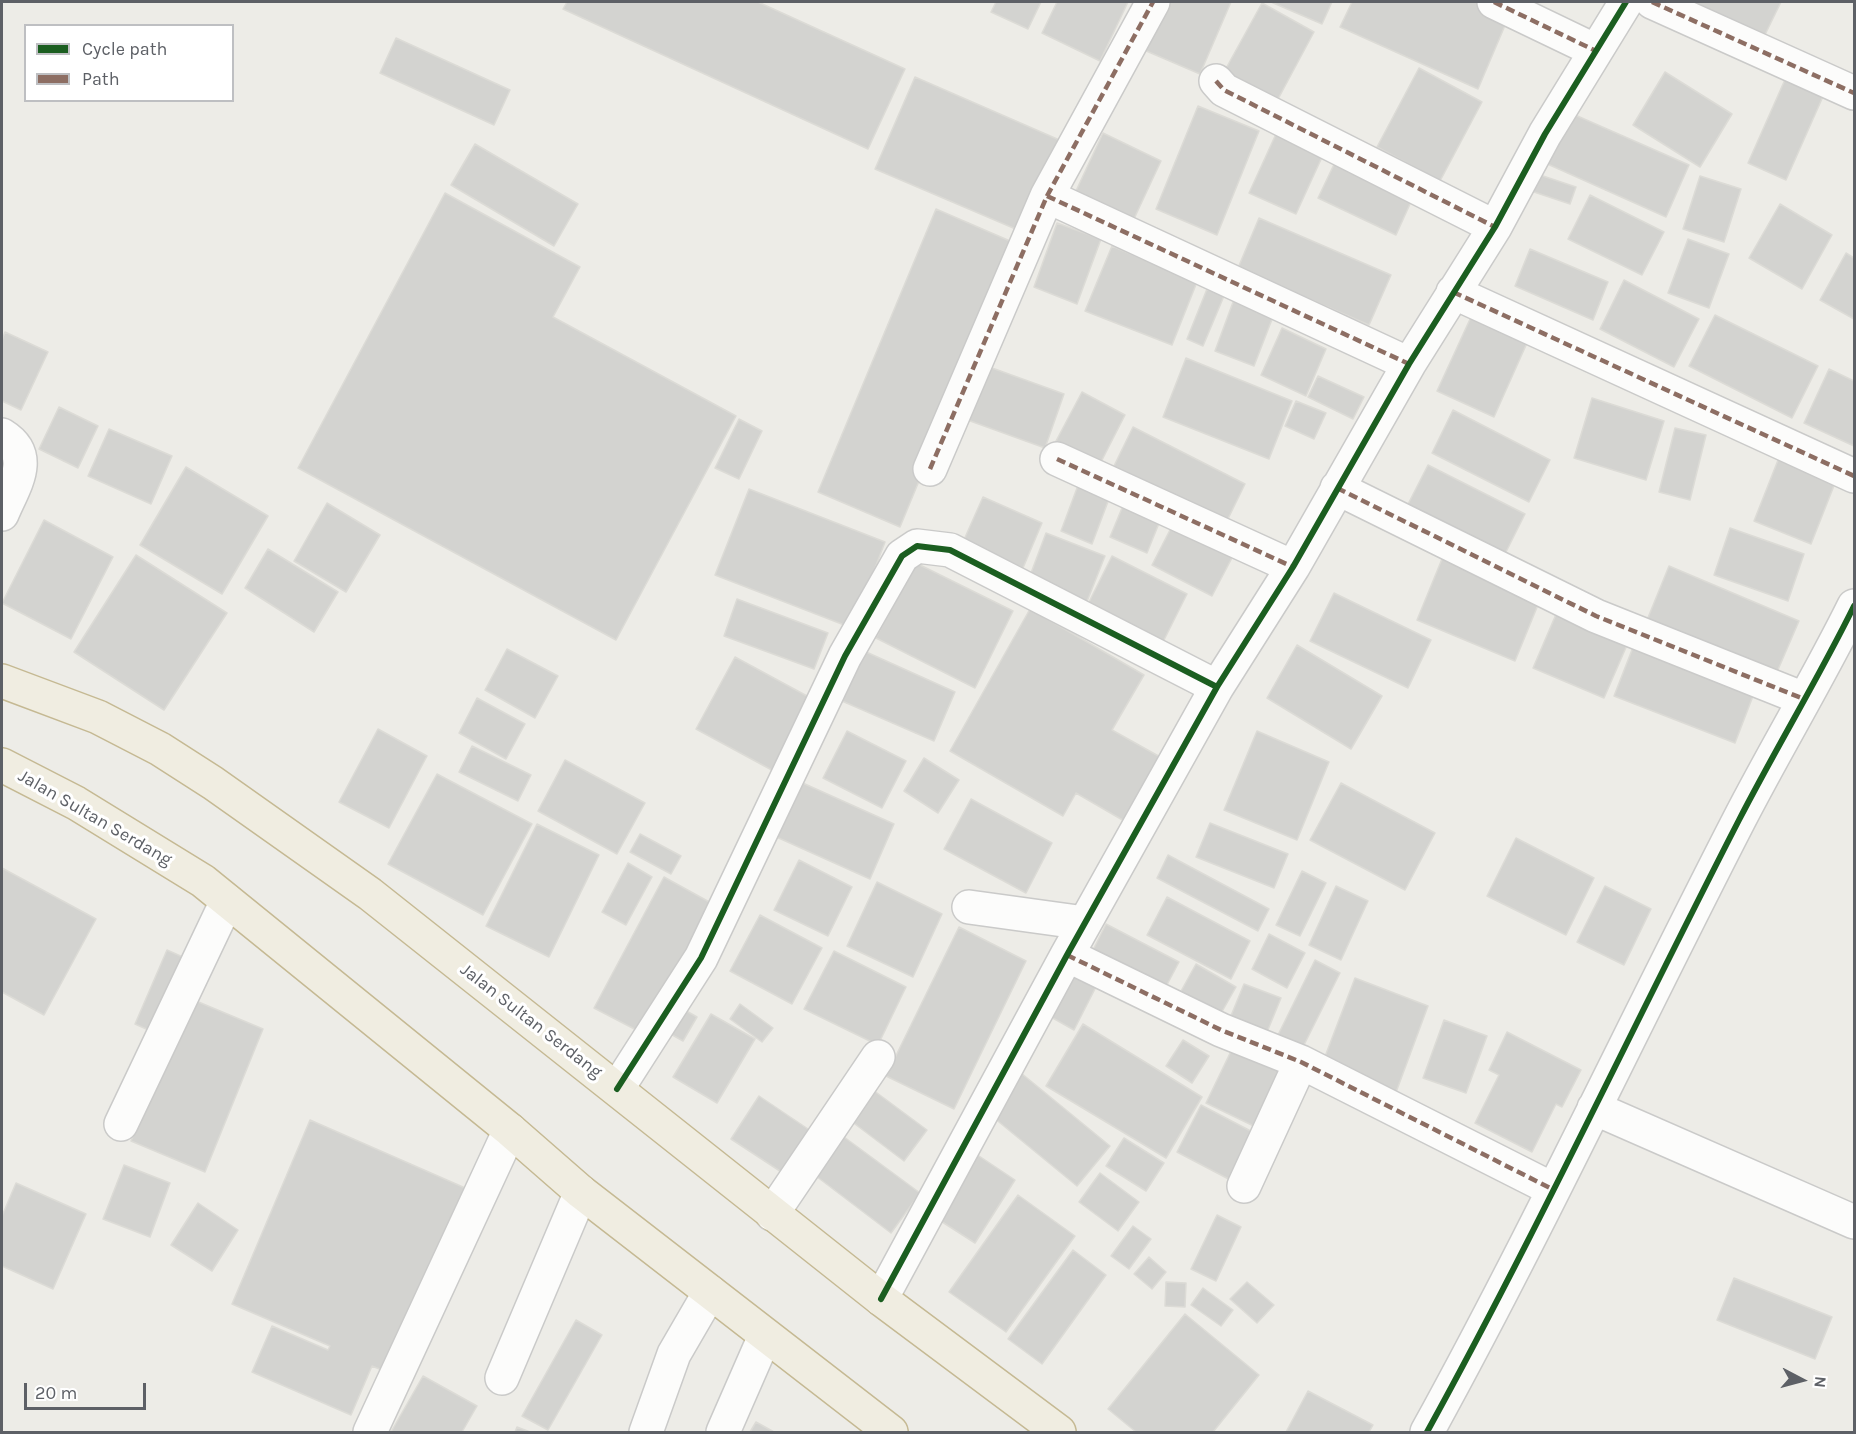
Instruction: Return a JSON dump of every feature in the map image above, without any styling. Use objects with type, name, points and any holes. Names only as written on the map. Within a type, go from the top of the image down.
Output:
[{"type":"highway","name":"Jalan Sultan Serdang","points":[[2,681],[98,717],[160,749],[213,783],[370,894],[618,1089],[772,1214],[1059,1432]]},
{"type":"highway","name":"Jalan Sultan Serdang","points":[[2,765],[76,803],[203,881],[510,1130],[581,1192],[891,1432]]},
{"type":"street","points":[[930,469],[1047,196],[1153,2]]},
{"type":"street","points":[[1494,2],[1596,51]]},
{"type":"street","points":[[881,1299],[1067,955],[1217,687],[1293,567],[1409,364],[1495,227],[1545,134],[1626,2]]},
{"type":"street","points":[[1652,2],[1854,93]]},
{"type":"street","points":[[1216,81],[1224,90],[1495,227]]},
{"type":"street","points":[[1047,196],[1409,364]]},
{"type":"street","points":[[1453,292],[1854,476]]},
{"type":"street","points":[[2,435],[16,446],[21,462],[19,475],[2,514]]},
{"type":"street","points":[[1057,459],[1293,567]]},
{"type":"street","points":[[1337,488],[1596,616],[1804,699]]},
{"type":"street","points":[[618,1089],[701,958],[845,656],[902,556],[917,546],[950,550],[1217,687]]},
{"type":"street","points":[[1427,1432],[1486,1325],[1739,819],[1804,699],[1824,667],[1854,606]]},
{"type":"street","points":[[121,1124],[227,901]]},
{"type":"street","points":[[969,907],[1085,923]]},
{"type":"street","points":[[1067,955],[1221,1030],[1301,1062],[1552,1189]]},
{"type":"street","points":[[772,1214],[878,1057]]},
{"type":"street","points":[[1244,1186],[1301,1062]]},
{"type":"street","points":[[1594,1108],[1854,1222]]},
{"type":"street","points":[[370,1432],[510,1130]]},
{"type":"street","points":[[502,1378],[581,1192]]},
{"type":"street","points":[[646,1432],[674,1354],[710,1292]]},
{"type":"street","points":[[723,1432],[765,1336]]},
{"type":"building","points":[[567,2],[758,2],[905,69],[868,149],[563,9]]},
{"type":"building","points":[[996,2],[1041,2],[1028,29],[991,12]]},
{"type":"building","points":[[1057,2],[1128,2],[1100,61],[1042,33]]},
{"type":"building","points":[[1165,2],[1231,2],[1200,74],[1144,50]]},
{"type":"building","points":[[1271,2],[1332,2],[1322,24]]},
{"type":"building","points":[[1352,2],[1477,2],[1509,16],[1478,89],[1340,27]]},
{"type":"building","points":[[1669,2],[1781,2],[1759,47]]},
{"type":"building","points":[[1262,3],[1314,32],[1277,101],[1224,72]]},
{"type":"building","points":[[396,38],[510,90],[494,125],[380,73]]},
{"type":"building","points":[[1791,66],[1829,83],[1786,180],[1748,163]]},
{"type":"building","points":[[1419,68],[1482,102],[1440,181],[1377,147]]},
{"type":"building","points":[[1665,72],[1732,114],[1700,167],[1633,125]]},
{"type":"building","points":[[915,77],[1064,142],[1025,233],[875,169]]},
{"type":"building","points":[[1198,106],[1259,131],[1217,235],[1156,209]]},
{"type":"building","points":[[1566,111],[1689,165],[1666,217],[1543,162]]},
{"type":"building","points":[[1103,133],[1161,161],[1133,221],[1075,193]]},
{"type":"building","points":[[1276,134],[1323,155],[1296,214],[1249,193]]},
{"type":"building","points":[[475,144],[578,204],[554,246],[451,185]]},
{"type":"building","points":[[1338,156],[1415,193],[1396,235],[1318,198]]},
{"type":"building","points":[[1534,173],[1576,187],[1570,204],[1528,190]]},
{"type":"building","points":[[1700,176],[1741,189],[1724,242],[1683,229]]},
{"type":"building","points":[[445,193],[580,267],[553,317],[736,416],[616,640],[298,468]]},
{"type":"building","points":[[1590,195],[1664,232],[1642,275],[1568,239]]},
{"type":"building","points":[[1780,204],[1832,235],[1802,289],[1749,258]]},
{"type":"building","points":[[936,209],[1017,244],[900,527],[818,492]]},
{"type":"building","points":[[1259,218],[1391,275],[1369,325],[1238,268]]},
{"type":"building","points":[[1057,223],[1101,239],[1077,304],[1034,287]]},
{"type":"building","points":[[1688,239],[1729,254],[1709,308],[1668,293]]},
{"type":"building","points":[[1112,246],[1197,282],[1172,345],[1085,311]]},
{"type":"building","points":[[1530,249],[1608,282],[1593,320],[1515,286]]},
{"type":"building","points":[[1846,253],[1854,258],[1854,319],[1820,300]]},
{"type":"building","points":[[1624,280],[1699,319],[1674,367],[1600,329]]},
{"type":"building","points":[[1207,289],[1224,296],[1203,346],[1187,339]]},
{"type":"building","points":[[1236,294],[1276,309],[1254,366],[1215,351]]},
{"type":"building","points":[[1715,315],[1818,366],[1792,418],[1689,366]]},
{"type":"building","points":[[1471,317],[1527,343],[1494,417],[1437,391]]},
{"type":"building","points":[[1282,328],[1326,349],[1306,396],[1261,375]]},
{"type":"building","points":[[5,332],[48,352],[21,410],[2,401],[2,340]]},
{"type":"building","points":[[1186,358],[1292,401],[1269,459],[1163,417]]},
{"type":"building","points":[[981,364],[1064,394],[1045,448],[962,418]]},
{"type":"building","points":[[1829,369],[1854,381],[1854,446],[1804,423]]},
{"type":"building","points":[[1318,376],[1364,397],[1353,419],[1308,397]]},
{"type":"building","points":[[1082,392],[1125,415],[1100,464],[1056,441]]},
{"type":"building","points":[[1592,398],[1664,421],[1646,480],[1574,458]]},
{"type":"building","points":[[1296,401],[1326,413],[1314,439],[1285,426]]},
{"type":"building","points":[[59,407],[98,426],[78,468],[39,449]]},
{"type":"building","points":[[1453,410],[1550,460],[1529,502],[1432,453]]},
{"type":"building","points":[[739,419],[762,431],[739,479],[715,468]]},
{"type":"building","points":[[1133,427],[1245,484],[1224,527],[1112,470]]},
{"type":"building","points":[[1675,428],[1706,435],[1690,500],[1659,492]]},
{"type":"building","points":[[109,429],[172,456],[151,504],[88,476]]},
{"type":"building","points":[[1782,450],[1839,473],[1811,544],[1754,521]]},
{"type":"building","points":[[1428,465],[1525,514],[1501,562],[1404,512]]},
{"type":"building","points":[[186,467],[268,516],[222,594],[140,545]]},
{"type":"building","points":[[1080,480],[1112,491],[1092,544],[1061,531]]},
{"type":"building","points":[[749,489],[885,542],[852,628],[715,575]]},
{"type":"building","points":[[1127,496],[1164,511],[1147,553],[1110,537]]},
{"type":"building","points":[[983,497],[1042,523],[1023,568],[963,542]]},
{"type":"building","points":[[327,503],[380,535],[346,592],[294,561]]},
{"type":"building","points":[[44,520],[113,557],[71,639],[2,603]]},
{"type":"building","points":[[1173,524],[1234,554],[1212,596],[1152,565]]},
{"type":"building","points":[[1730,528],[1804,554],[1788,601],[1714,575]]},
{"type":"building","points":[[1046,533],[1105,556],[1086,604],[1028,581]]},
{"type":"building","points":[[268,549],[338,592],[314,632],[245,588]]},
{"type":"building","points":[[136,555],[227,613],[164,710],[74,652]]},
{"type":"building","points":[[1112,556],[1187,594],[1159,650],[1084,612]]},
{"type":"building","points":[[1442,559],[1540,600],[1515,661],[1417,620]]},
{"type":"building","points":[[914,562],[1013,611],[975,688],[876,638]]},
{"type":"building","points":[[1669,566],[1799,621],[1774,679],[1645,625]]},
{"type":"building","points":[[1334,593],[1431,640],[1408,688],[1310,641]]},
{"type":"building","points":[[737,599],[828,633],[814,669],[724,636]]},
{"type":"building","points":[[1560,605],[1631,636],[1604,698],[1533,668]]},
{"type":"building","points":[[1030,609],[1144,675],[1112,730],[1162,758],[1126,822],[1076,793],[1063,816],[950,751]]},
{"type":"building","points":[[1637,637],[1758,683],[1735,743],[1614,696]]},
{"type":"building","points":[[1297,645],[1382,696],[1351,749],[1267,698]]},
{"type":"building","points":[[507,649],[558,676],[535,718],[485,690]]},
{"type":"building","points":[[864,651],[955,692],[934,741],[842,701]]},
{"type":"building","points":[[735,657],[820,703],[781,775],[696,729]]},
{"type":"building","points":[[477,698],[525,724],[506,759],[459,733]]},
{"type":"building","points":[[378,729],[427,756],[389,828],[339,802]]},
{"type":"building","points":[[847,731],[906,761],[882,808],[823,778]]},
{"type":"building","points":[[1257,731],[1329,762],[1297,840],[1224,810]]},
{"type":"building","points":[[472,746],[531,775],[518,801],[459,772]]},
{"type":"building","points":[[924,758],[959,780],[938,813],[904,791]]},
{"type":"building","points":[[565,760],[645,803],[617,854],[538,811]]},
{"type":"building","points":[[437,774],[532,824],[483,915],[388,864]]},
{"type":"building","points":[[796,780],[894,824],[870,879],[772,835]]},
{"type":"building","points":[[1341,783],[1435,833],[1405,890],[1310,840]]},
{"type":"building","points":[[971,799],[1052,843],[1026,893],[944,849]]},
{"type":"building","points":[[1210,823],[1288,854],[1274,888],[1196,857]]},
{"type":"building","points":[[537,824],[599,855],[549,957],[486,926]]},
{"type":"building","points":[[640,834],[681,856],[671,874],[630,852]]},
{"type":"building","points":[[1516,838],[1594,878],[1566,935],[1487,896]]},
{"type":"building","points":[[1168,855],[1269,909],[1258,931],[1157,878]]},
{"type":"building","points":[[799,860],[852,887],[828,936],[774,910]]},
{"type":"building","points":[[628,863],[652,877],[626,925],[602,912]]},
{"type":"building","points":[[2,868],[96,919],[44,1015],[2,992]]},
{"type":"building","points":[[1302,871],[1326,883],[1300,936],[1276,925]]},
{"type":"building","points":[[664,877],[713,904],[644,1034],[594,1008]]},
{"type":"building","points":[[877,882],[942,914],[913,977],[847,946]]},
{"type":"building","points":[[1336,886],[1368,901],[1341,960],[1309,945]]},
{"type":"building","points":[[1605,886],[1651,909],[1624,965],[1577,942]]},
{"type":"building","points":[[1167,897],[1250,941],[1231,979],[1147,935]]},
{"type":"building","points":[[760,915],[822,948],[792,1004],[730,971]]},
{"type":"building","points":[[1106,924],[1179,962],[1160,998],[1088,960]]},
{"type":"building","points":[[959,927],[1026,961],[954,1109],[886,1076]]},
{"type":"building","points":[[1269,934],[1305,953],[1287,988],[1252,969]]},
{"type":"building","points":[[167,950],[194,962],[162,1036],[135,1024]]},
{"type":"building","points":[[834,951],[906,987],[878,1045],[804,1009]]},
{"type":"building","points":[[1315,960],[1340,973],[1301,1051],[1276,1039]]},
{"type":"building","points":[[1196,964],[1236,987],[1215,1024],[1175,1002]]},
{"type":"building","points":[[1076,969],[1099,981],[1074,1030],[1051,1017]]},
{"type":"building","points":[[1355,978],[1428,1006],[1395,1095],[1321,1067]]},
{"type":"building","points":[[1244,984],[1281,998],[1265,1037],[1228,1023]]},
{"type":"building","points":[[189,998],[263,1029],[205,1172],[131,1141]]},
{"type":"building","points":[[674,1004],[697,1017],[683,1041],[660,1028]]},
{"type":"building","points":[[740,1004],[773,1028],[762,1042],[730,1019]]},
{"type":"building","points":[[711,1014],[755,1039],[717,1103],[673,1077]]},
{"type":"building","points":[[1444,1020],[1487,1036],[1466,1093],[1423,1078]]},
{"type":"building","points":[[1083,1024],[1202,1097],[1166,1158],[1046,1086]]},
{"type":"building","points":[[1507,1032],[1581,1070],[1562,1107],[1556,1104],[1532,1152],[1475,1123],[1499,1075],[1489,1070]]},
{"type":"building","points":[[1183,1040],[1209,1056],[1192,1083],[1166,1066]]},
{"type":"building","points":[[1233,1047],[1289,1075],[1262,1130],[1206,1103]]},
{"type":"building","points":[[1021,1073],[1110,1146],[1077,1186],[988,1113]]},
{"type":"building","points":[[869,1087],[927,1130],[904,1161],[847,1118]]},
{"type":"building","points":[[759,1096],[814,1133],[786,1175],[731,1139]]},
{"type":"building","points":[[1201,1105],[1264,1138],[1240,1185],[1177,1152]]},
{"type":"building","points":[[310,1120],[472,1191],[394,1375],[372,1366],[351,1415],[252,1372],[272,1326],[328,1350],[330,1346],[232,1304]]},
{"type":"building","points":[[840,1134],[920,1193],[891,1233],[812,1173]]},
{"type":"building","points":[[1124,1138],[1164,1163],[1146,1191],[1106,1166]]},
{"type":"building","points":[[976,1154],[1015,1180],[975,1243],[936,1218]]},
{"type":"building","points":[[124,1165],[170,1183],[150,1237],[103,1219]]},
{"type":"building","points":[[1100,1173],[1139,1202],[1118,1231],[1079,1202]]},
{"type":"building","points":[[16,1183],[86,1214],[53,1289],[2,1266],[2,1216]]},
{"type":"building","points":[[1018,1195],[1075,1236],[1006,1332],[949,1292]]},
{"type":"building","points":[[198,1203],[238,1230],[212,1271],[171,1245]]},
{"type":"building","points":[[1217,1215],[1241,1227],[1216,1281],[1191,1269]]},
{"type":"building","points":[[1133,1226],[1151,1239],[1129,1269],[1111,1256]]},
{"type":"building","points":[[1073,1250],[1106,1275],[1042,1364],[1008,1339]]},
{"type":"building","points":[[1149,1257],[1166,1272],[1152,1289],[1134,1274]]},
{"type":"building","points":[[1734,1278],[1832,1317],[1815,1359],[1717,1320]]},
{"type":"building","points":[[1166,1282],[1186,1283],[1185,1307],[1165,1306]]},
{"type":"building","points":[[1247,1282],[1274,1305],[1257,1323],[1230,1299]]},
{"type":"building","points":[[1203,1288],[1233,1310],[1221,1326],[1191,1305]]},
{"type":"building","points":[[1185,1314],[1259,1375],[1213,1432],[1136,1432],[1108,1409]]},
{"type":"building","points":[[576,1320],[602,1335],[548,1430],[522,1416]]},
{"type":"building","points":[[423,1376],[477,1406],[462,1432],[391,1432]]},
{"type":"building","points":[[1308,1391],[1373,1425],[1369,1432],[1286,1432]]},
{"type":"building","points":[[756,1422],[774,1432],[750,1432]]},
{"type":"building","points":[[517,1427],[530,1432],[515,1432]]},
{"type":"marked path","points":[[930,469],[1047,196],[1153,2]]},
{"type":"marked path","points":[[1494,2],[1596,51]]},
{"type":"marked path","points":[[1652,2],[1854,93]]},
{"type":"marked path","points":[[1216,81],[1224,90],[1495,227]]},
{"type":"marked path","points":[[1047,196],[1409,364]]},
{"type":"marked path","points":[[1453,292],[1854,476]]},
{"type":"marked path","points":[[1057,459],[1293,567]]},
{"type":"marked path","points":[[1337,488],[1596,616],[1804,699]]},
{"type":"marked path","points":[[1067,955],[1221,1030],[1301,1062],[1552,1189]]},
{"type":"cycle path","points":[[881,1299],[1067,955],[1217,687],[1293,567],[1409,364],[1495,227],[1545,134],[1626,2]]},
{"type":"cycle path","points":[[617,1089],[701,958],[845,656],[902,556],[917,546],[950,550],[1217,687]]},
{"type":"cycle path","points":[[1427,1432],[1468,1357],[1739,820],[1854,606]]}]
